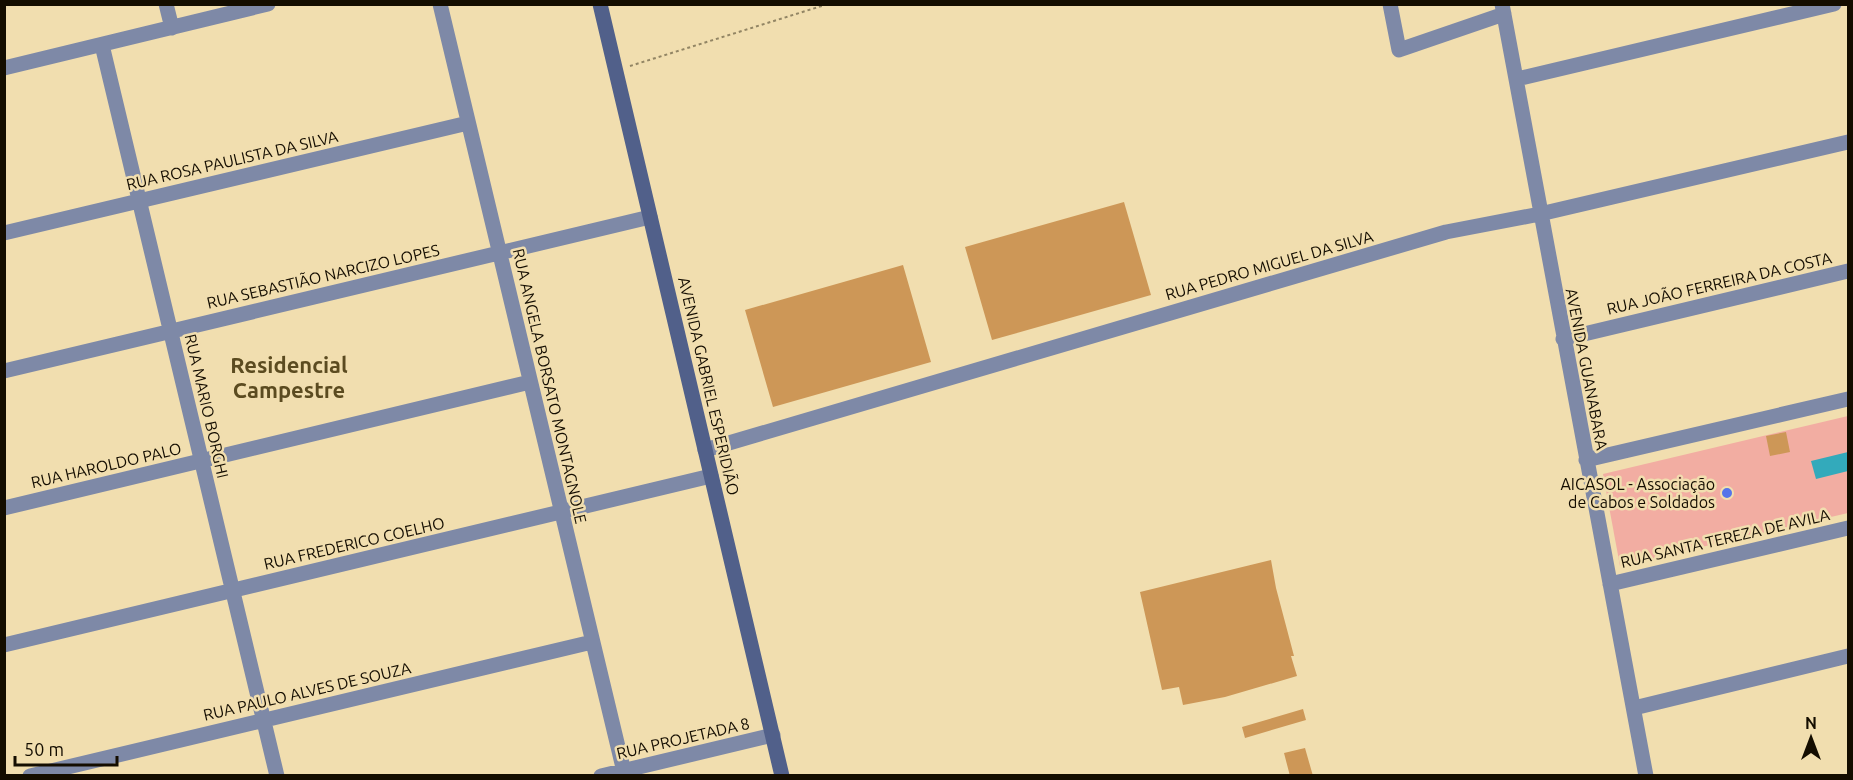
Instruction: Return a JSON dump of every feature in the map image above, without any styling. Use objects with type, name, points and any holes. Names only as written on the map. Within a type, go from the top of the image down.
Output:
[{"type":"main road","name":"AVENIDA GABRIEL ESPERIDIÃO","points":[[600,4],[782,776]]},
{"type":"street","points":[[166,4],[172,28]]},
{"type":"street","points":[[4,68],[268,4]]},
{"type":"street","name":"RUA ANGELA BORSATO MONTAGNOLE","points":[[441,4],[625,773]]},
{"type":"street","points":[[1390,4],[1399,50],[1503,9]]},
{"type":"street","points":[[1517,79],[1833,4]]},
{"type":"street","name":"AVENIDA GUANABARA","points":[[1503,9],[1646,776]]},
{"type":"street","name":"RUA MARIO BORGHI","points":[[102,45],[277,776]]},
{"type":"street","name":"RUA ROSA PAULISTA DA SILVA","points":[[4,233],[468,123]]},
{"type":"street","name":"RUA PEDRO MIGUEL DA SILVA","points":[[705,450],[1446,232],[1540,214],[1848,142]]},
{"type":"street","name":"RUA SEBASTIÃO NARCIZO LOPES","points":[[4,371],[650,217]]},
{"type":"street","name":"RUA JOÃO FERREIRA DA COSTA","points":[[1563,339],[1848,271]]},
{"type":"street","name":"RUA HAROLDO PALO","points":[[4,508],[530,382]]},
{"type":"street","points":[[1586,460],[1848,399]]},
{"type":"street","name":"RUA FREDERICO COELHO","points":[[4,645],[711,476]]},
{"type":"street","name":"RUA SANTA TEREZA DE AVILA","points":[[1610,584],[1848,528]]},
{"type":"street","name":"RUA PAULO ALVES DE SOUZA","points":[[30,776],[592,642]]},
{"type":"street","points":[[1634,708],[1848,656]]},
{"type":"street","name":"RUA PROJETADA 8","points":[[601,776],[625,773],[773,735]]},
{"type":"path","points":[[615,71],[828,4]]},
{"type":"shaded area","name":"AICASOL - Associação de Cabos e Soldados","points":[[1848,416],[1848,513],[1620,566],[1603,474]]},
{"type":"water","points":[[1848,452],[1848,471],[1816,479],[1811,461]]},
{"type":"building","points":[[1124,202],[1151,295],[992,340],[965,247]]},
{"type":"building","points":[[903,265],[931,362],[773,407],[745,310]]},
{"type":"building","points":[[1786,432],[1790,452],[1770,456],[1766,436]]},
{"type":"building","points":[[1271,560],[1297,676],[1225,697],[1183,705],[1179,687],[1162,690],[1140,592]]},
{"type":"building","points":[[1303,709],[1306,720],[1245,738],[1242,727]]},
{"type":"building","points":[[1305,748],[1313,776],[1290,776],[1284,753]]},
{"type":"place","name":"AICASOL - Associação de Cabos e Soldados","points":[[1727,493]]},
{"type":"district","name":"Residencial Campestre","points":[[289,378]]}]
